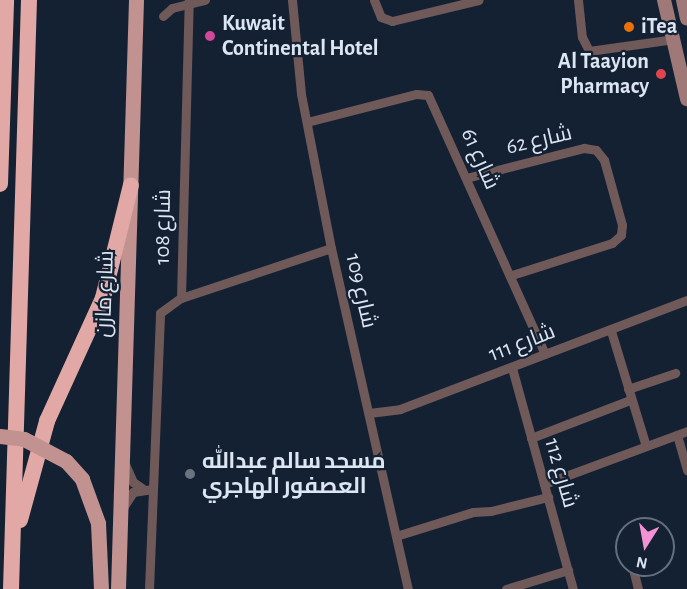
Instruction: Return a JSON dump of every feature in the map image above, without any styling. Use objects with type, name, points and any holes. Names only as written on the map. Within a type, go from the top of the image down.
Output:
[{"type":"highway","points":[[0,184],[6,0]]},
{"type":"highway","points":[[11,589],[29,0]]},
{"type":"highway","points":[[11,556],[30,471],[47,421],[103,298],[131,184]]},
{"type":"main road","name":"شارع مازن","points":[[118,589],[136,0]]},
{"type":"main road","points":[[0,436],[24,439],[66,461],[93,500],[98,523],[101,589]]},
{"type":"street","points":[[163,16],[172,8],[189,2],[205,0]]},
{"type":"street","name":"شارع 109","points":[[292,0],[307,122],[331,248],[408,589]]},
{"type":"street","points":[[374,0],[381,17],[392,21],[479,0]]},
{"type":"street","points":[[578,0],[582,38],[589,51],[674,39]]},
{"type":"street","points":[[664,0],[687,99]]},
{"type":"street","points":[[683,0],[687,19]]},
{"type":"street","name":"شارع 108","points":[[189,2],[181,298],[331,248]]},
{"type":"street","name":"شارع 61","points":[[307,122],[416,94],[428,95],[512,275],[545,354]]},
{"type":"street","name":"شارع 62","points":[[466,178],[584,148],[596,150],[604,160],[622,225],[621,235],[612,243],[512,275]]},
{"type":"street","points":[[148,589],[147,488],[159,318],[163,308],[181,298]]},
{"type":"street","name":"شارع 111","points":[[369,413],[400,409],[687,300]]},
{"type":"street","points":[[611,330],[630,400],[646,446]]},
{"type":"street","name":"شارع 112","points":[[512,368],[573,589]]},
{"type":"street","points":[[628,389],[675,373]]},
{"type":"street","points":[[531,438],[630,400]]},
{"type":"street","points":[[544,484],[687,431]]},
{"type":"street","points":[[677,435],[687,471]]},
{"type":"street","points":[[123,459],[134,482],[147,488]]},
{"type":"street","points":[[121,516],[129,496],[147,488]]},
{"type":"street","points":[[396,536],[473,512],[491,511],[548,497]]},
{"type":"street","points":[[506,589],[568,570]]},
{"type":"place","name":"iTea","points":[[629,27]]},
{"type":"place","name":"Kuwait Continental Hotel","points":[[210,36]]},
{"type":"place","name":"Al Taayion Pharmacy","points":[[661,74]]},
{"type":"place","name":"مسجد سالم عبدالله العصفور الهاجري","points":[[190,474]]}]
